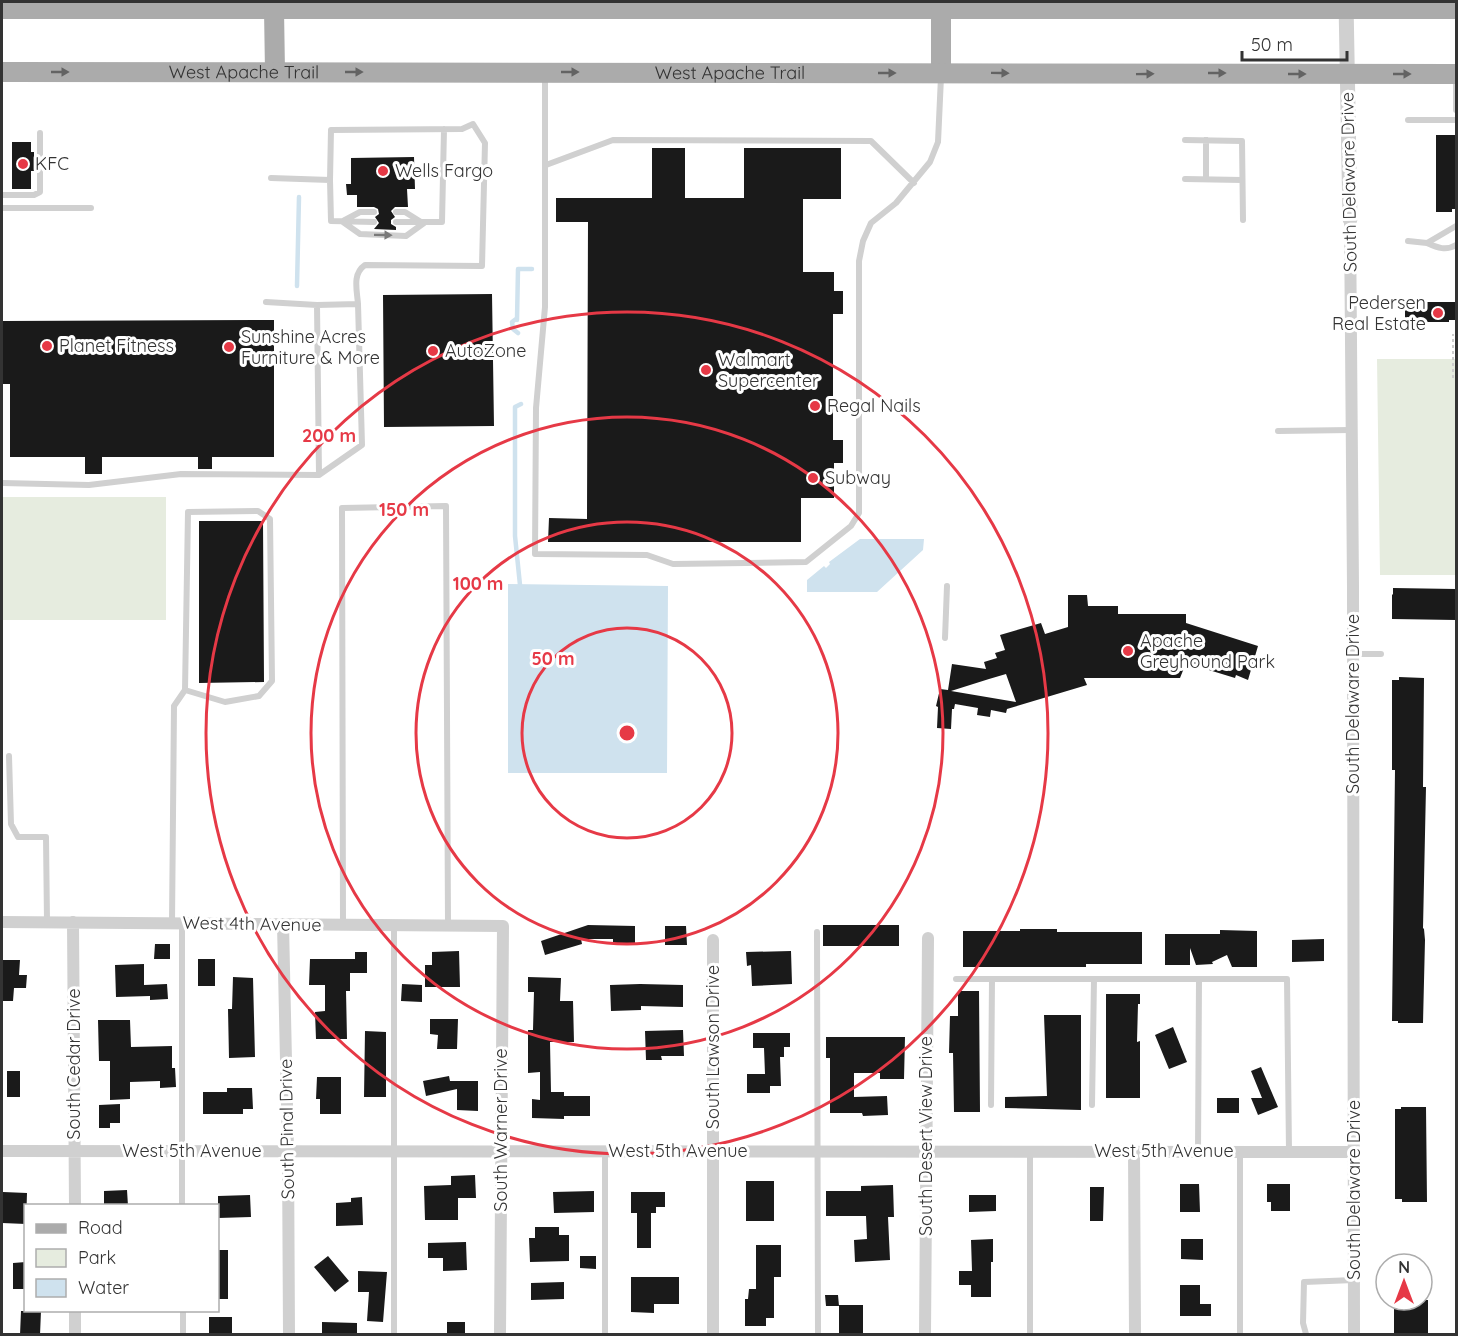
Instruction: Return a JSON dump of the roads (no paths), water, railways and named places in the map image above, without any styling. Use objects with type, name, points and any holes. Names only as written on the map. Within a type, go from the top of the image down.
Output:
[{"type":"main road","points":[[2,9],[274,5],[941,10],[1346,5],[1456,9]]},
{"type":"main road","points":[[274,5],[274,72]]},
{"type":"main road","points":[[941,10],[941,73]]},
{"type":"main road","name":"West Apache Trail","points":[[2,72],[1456,74]]},
{"type":"street","name":"South Delaware Drive","points":[[1346,5],[1353,654],[1354,1335]]},
{"type":"street","name":"West 4th Avenue","points":[[2,922],[503,926]]},
{"type":"street","name":"South Cedar Drive","points":[[73,922],[75,1204]]},
{"type":"street","name":"South Pinal Drive","points":[[283,924],[289,1335]]},
{"type":"street","name":"South Warner Drive","points":[[500,1335],[503,926]]},
{"type":"street","name":"South Desert View Drive","points":[[925,1335],[928,938]]},
{"type":"street","name":"South Lawson Drive","points":[[713,940],[713,1335]]},
{"type":"street","name":"West 5th Avenue","points":[[2,1150],[1354,1152]]},
{"type":"street","points":[[1134,1151],[1135,1335]]},
{"type":"street","points":[[75,1312],[75,1335]]},
{"type":"lane","points":[[545,72],[545,307],[536,408],[535,554],[647,555],[673,564],[806,562],[850,526],[859,513],[859,261],[862,240],[871,223],[896,203],[930,162],[938,142],[941,73]]},
{"type":"lane","points":[[1456,74],[1456,110]]},
{"type":"lane","points":[[1408,120],[1456,120]]},
{"type":"lane","points":[[2,483],[89,485],[182,474],[319,475],[362,445],[356,275],[365,265],[482,266],[485,143],[473,124],[462,129],[331,130],[331,221],[374,222]]},
{"type":"lane","points":[[396,222],[442,222],[444,129]]},
{"type":"lane","points":[[2,195],[34,195],[40,192],[40,133]]},
{"type":"lane","points":[[546,165],[613,140],[871,141],[914,183]]},
{"type":"lane","points":[[1185,140],[1242,141],[1243,220]]},
{"type":"lane","points":[[1206,140],[1206,179]]},
{"type":"lane","points":[[271,178],[330,180]]},
{"type":"lane","points":[[1185,179],[1242,180]]},
{"type":"lane","points":[[2,208],[91,208]]},
{"type":"lane","points":[[343,221],[360,212],[374,212]]},
{"type":"lane","points":[[396,212],[405,213],[424,223]]},
{"type":"lane","points":[[343,221],[360,234],[406,236],[424,223]]},
{"type":"lane","points":[[1427,243],[1456,226]]},
{"type":"lane","points":[[1408,241],[1427,243],[1438,248],[1450,249],[1456,245]]},
{"type":"lane","points":[[267,302],[317,305],[358,304]]},
{"type":"lane","points":[[317,305],[319,475]]},
{"type":"lane","points":[[1278,430],[1351,430]]},
{"type":"lane","points":[[343,925],[342,508],[446,507],[448,926]]},
{"type":"lane","points":[[183,1204],[174,706],[185,690],[188,512],[258,511],[270,519],[272,681],[259,696],[225,702],[185,690]]},
{"type":"lane","points":[[945,638],[947,586]]},
{"type":"lane","points":[[1353,654],[1381,654]]},
{"type":"lane","points":[[9,756],[11,824],[18,837],[46,837],[47,922]]},
{"type":"lane","points":[[394,925],[394,1335]]},
{"type":"lane","points":[[817,932],[818,1335]]},
{"type":"lane","points":[[956,979],[1287,979],[1289,1151]]},
{"type":"lane","points":[[990,1106],[992,979]]},
{"type":"lane","points":[[1092,1106],[1094,979]]},
{"type":"lane","points":[[1198,1151],[1199,979]]},
{"type":"lane","points":[[605,1151],[605,1335]]},
{"type":"lane","points":[[1030,1151],[1030,1335]]},
{"type":"lane","points":[[1240,1151],[1240,1335]]},
{"type":"lane","points":[[1306,1335],[1303,1323],[1304,1282],[1354,1280]]},
{"type":"lane","points":[[183,1312],[183,1335]]},
{"type":"water","points":[[860,539],[924,539],[923,550],[877,592],[807,592],[807,580],[824,566],[826,568],[829,562]]},
{"type":"water","points":[[508,584],[668,586],[667,773],[508,773]]},
{"type":"waterway","points":[[297,286],[299,197]]},
{"type":"waterway","points":[[517,320],[518,269],[532,269]]},
{"type":"waterway","points":[[516,319],[512,322],[513,329],[518,333]]},
{"type":"waterway","points":[[520,585],[515,536],[515,407],[521,404]]},
{"type":"place","name":"KFC","points":[[23,164]]},
{"type":"place","name":"Wells Fargo","points":[[383,171]]},
{"type":"place","name":"Pedersen Real Estate","points":[[1438,313]]},
{"type":"place","name":"Planet Fitness","points":[[47,346]]},
{"type":"place","name":"Sunshine Acres Furniture & More","points":[[229,347]]},
{"type":"place","name":"AutoZone","points":[[433,351]]},
{"type":"place","name":"Walmart Supercenter","points":[[706,370]]},
{"type":"place","name":"Regal Nails","points":[[815,406]]},
{"type":"place","name":"Subway","points":[[813,478]]},
{"type":"place","name":"Apache Greyhound Park","points":[[1128,651]]}]
